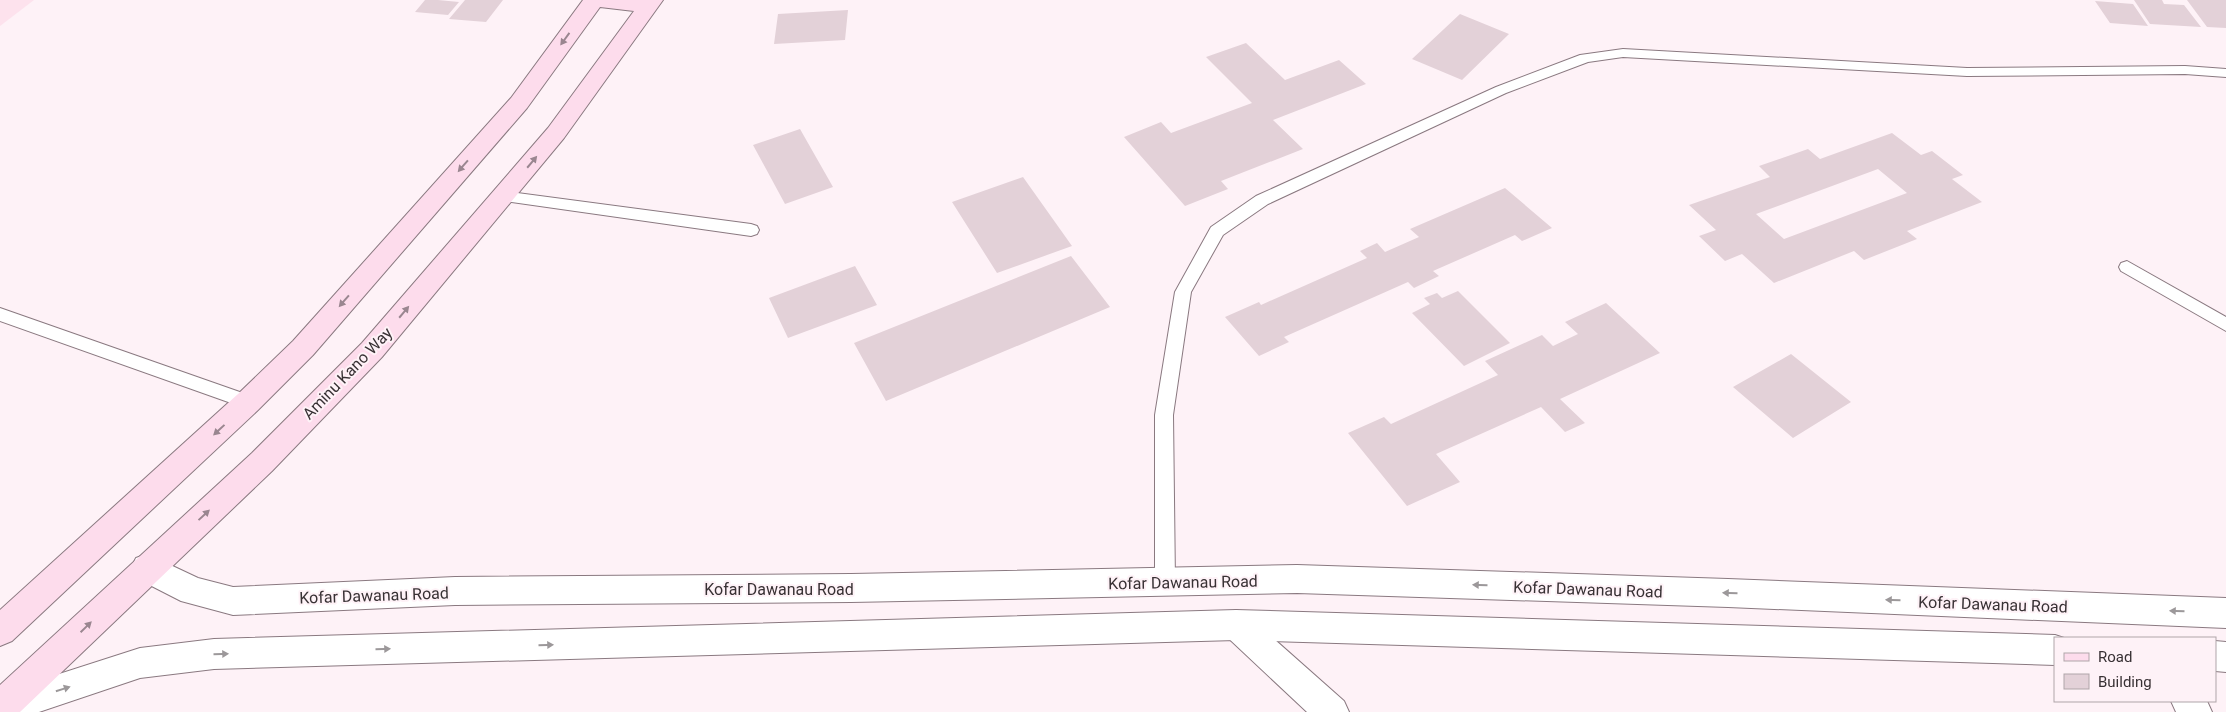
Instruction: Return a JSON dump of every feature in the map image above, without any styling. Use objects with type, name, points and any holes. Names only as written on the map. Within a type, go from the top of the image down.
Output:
[{"type":"main road","points":[[0,631],[248,402],[303,348],[519,103],[594,0],[651,3]]},
{"type":"main road","name":"Aminu Kano Way","points":[[0,709],[147,568],[262,462],[372,350],[556,133],[651,3]]},
{"type":"street","name":"Kofar Dawanau Road","points":[[147,568],[192,591],[233,600],[455,591],[851,588],[1297,579],[2226,613]]},
{"type":"street","points":[[0,709],[140,664],[214,654],[1236,625],[2054,650]]},
{"type":"street","points":[[1236,625],[1332,712]]},
{"type":"lane","points":[[1164,582],[1164,414],[1183,292],[1217,231],[1262,200],[1501,90],[1585,58],[1613,54],[1623,53],[1967,72],[2185,70],[2226,73]]},
{"type":"lane","points":[[503,196],[751,230]]},
{"type":"lane","points":[[2127,266],[2226,325]]},
{"type":"lane","points":[[0,314],[248,402]]},
{"type":"shaded area","points":[[0,0],[34,0],[0,26]]},
{"type":"building","points":[[425,0],[459,2],[448,15],[415,12]]},
{"type":"building","points":[[465,0],[503,0],[486,22],[449,19]]},
{"type":"building","points":[[2134,0],[2162,0],[2164,4],[2184,5],[2201,27],[2150,24]]},
{"type":"building","points":[[2187,0],[2226,0],[2226,28],[2207,27]]},
{"type":"building","points":[[2095,1],[2133,4],[2148,26],[2110,23]]},
{"type":"building","points":[[848,10],[845,40],[774,44],[778,14]]},
{"type":"building","points":[[1460,14],[1509,34],[1462,80],[1412,59]]},
{"type":"building","points":[[1246,43],[1285,80],[1339,60],[1366,84],[1273,120],[1303,149],[1221,181],[1228,189],[1185,206],[1124,137],[1161,122],[1171,133],[1252,103],[1206,57]]},
{"type":"building","points":[[800,129],[833,187],[785,204],[753,145]]},
{"type":"building","points":[[1892,133],[1921,155],[1932,151],[1963,175],[1952,179],[1982,202],[1907,231],[1917,239],[1864,260],[1854,251],[1774,283],[1742,254],[1725,261],[1699,236],[1716,230],[1689,205],[1770,177],[1759,166],[1808,149],[1820,159]],"holes":[[[1878,169],[1907,193],[1784,239],[1756,214]]]},
{"type":"building","points":[[1023,177],[1072,246],[997,273],[952,202]]},
{"type":"building","points":[[1505,188],[1552,228],[1522,241],[1515,235],[1433,271],[1439,276],[1414,288],[1408,282],[1284,337],[1289,342],[1259,356],[1225,317],[1259,302],[1261,305],[1367,258],[1360,251],[1377,243],[1385,252],[1419,237],[1410,229]]},
{"type":"building","points":[[1071,256],[1110,307],[886,401],[854,343]]},
{"type":"building","points":[[855,266],[877,305],[788,338],[769,298]]},
{"type":"building","points":[[1458,291],[1510,343],[1464,366],[1412,313],[1430,304],[1424,298],[1437,293],[1442,298]]},
{"type":"building","points":[[1606,303],[1660,353],[1560,399],[1585,423],[1565,432],[1541,407],[1436,454],[1460,482],[1407,506],[1348,433],[1384,417],[1391,424],[1498,375],[1485,361],[1542,335],[1553,346],[1578,334],[1565,322]]},
{"type":"building","points":[[1791,354],[1851,402],[1793,438],[1733,387]]}]
